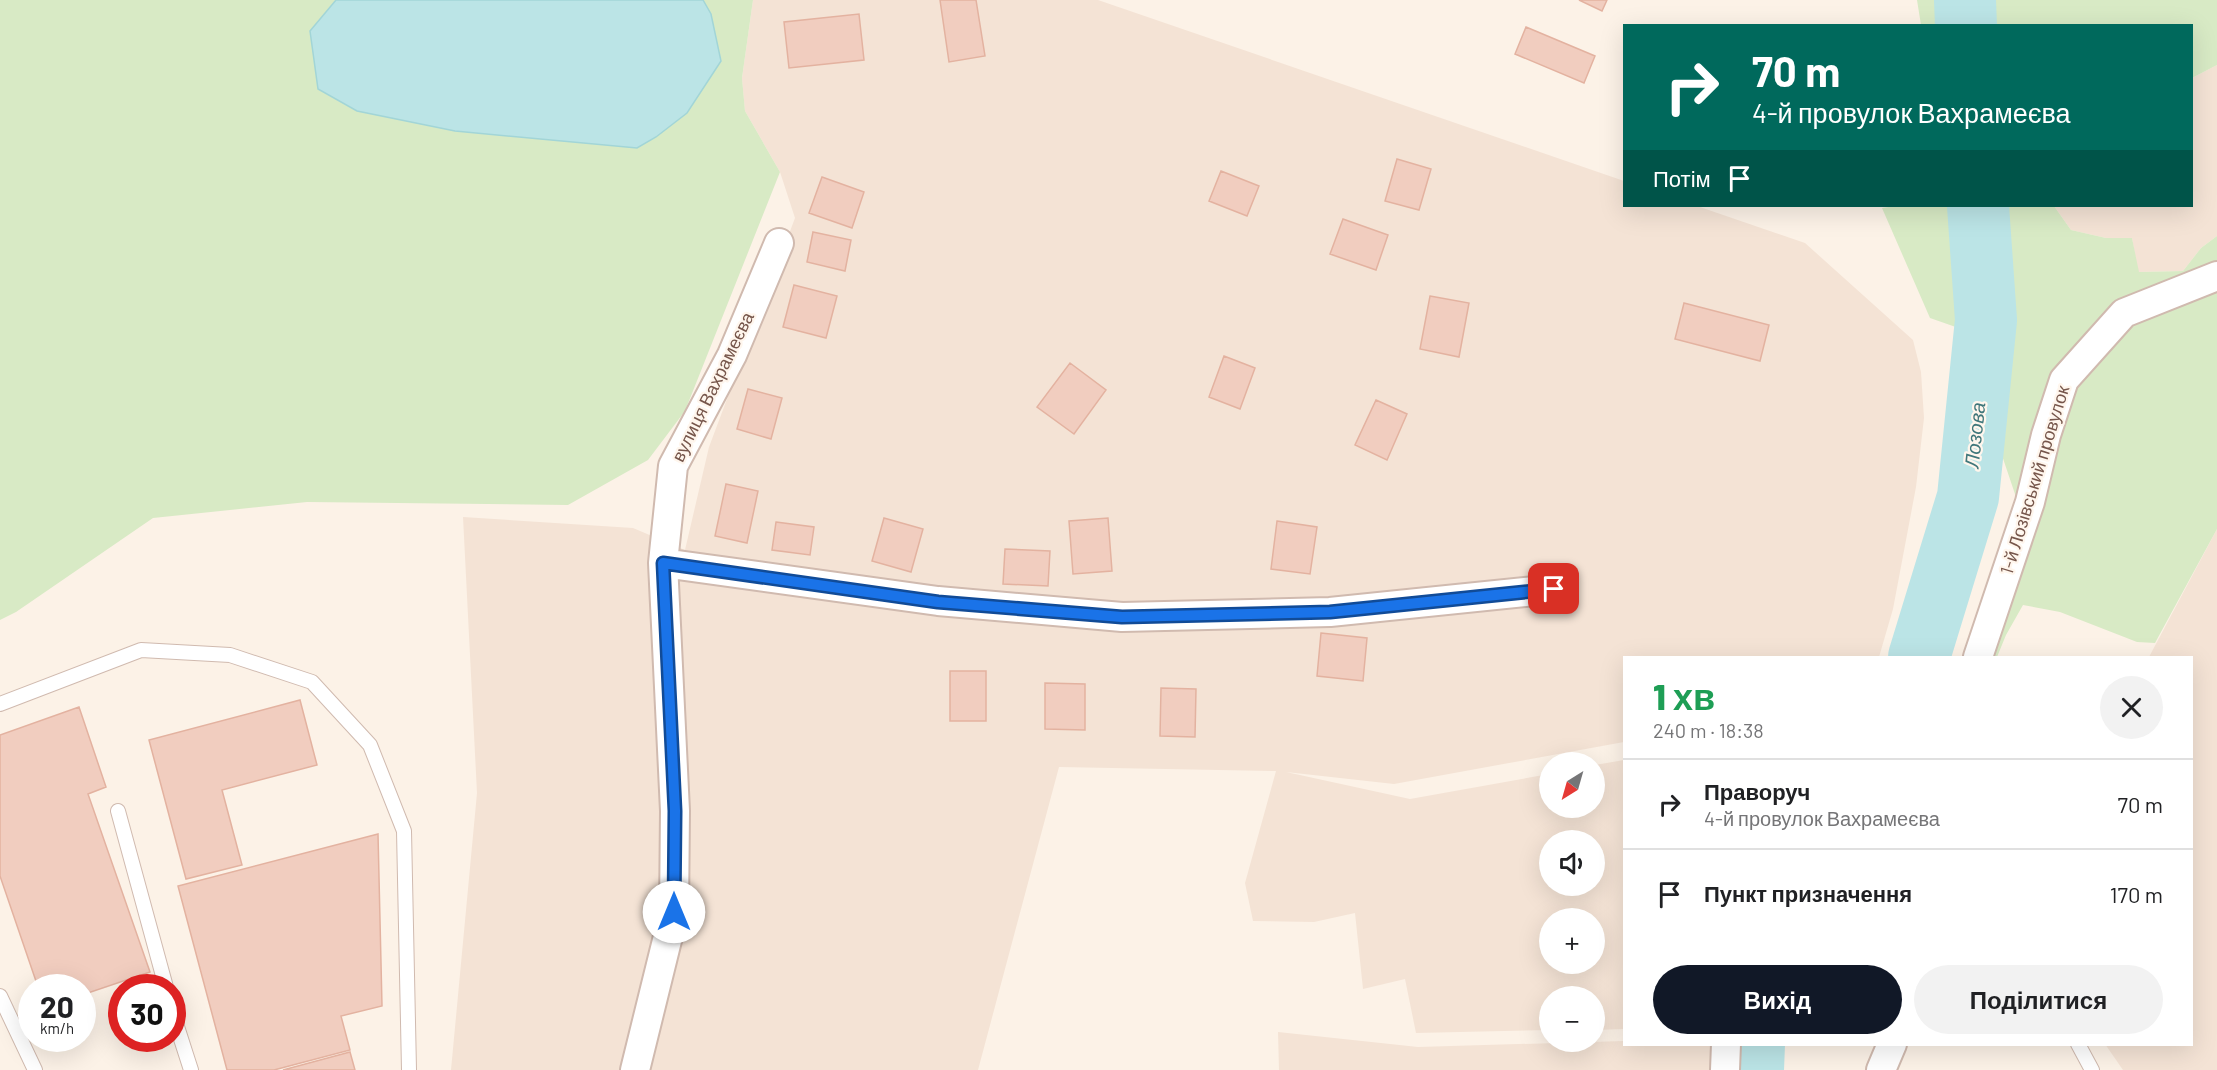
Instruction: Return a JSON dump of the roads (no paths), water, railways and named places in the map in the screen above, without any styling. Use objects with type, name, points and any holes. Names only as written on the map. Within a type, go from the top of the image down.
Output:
[{"type":"street","name":"вулиця Вахрамеєва","points":[[635,1070],[674,912],[675,811],[663,563],[674,466],[732,355],[779,243]]},
{"type":"street","name":"1-й Лозівський провулок","points":[[1978,656],[2030,502],[2046,435],[2064,380],[2124,313],[2217,276]]},
{"type":"street","points":[[663,563],[938,602],[1122,617],[1330,612],[1554,589]]},
{"type":"street","points":[[1725,1070],[1726,1046]]},
{"type":"street","points":[[1881,1070],[1891,1046]]},
{"type":"lane","points":[[0,704],[141,650],[230,655],[312,682],[370,745],[404,831],[409,1070]]},
{"type":"lane","points":[[118,811],[162,974]]},
{"type":"lane","points":[[0,996],[35,1070]]},
{"type":"lane","points":[[2079,1046],[2092,1070]]},
{"type":"lane","points":[[185,1052],[191,1070]]},
{"type":"water","points":[[336,0],[703,0],[711,14],[721,61],[687,113],[656,137],[637,148],[455,131],[357,111],[318,89],[310,31]]},
{"type":"waterway","name":"Лозова","points":[[1965,0],[1966,24]]},
{"type":"waterway","name":"Лозова","points":[[1919,656],[1968,497],[1986,320],[1978,207]]},
{"type":"waterway","name":"Лозова","points":[[1753,1070],[1754,1046]]}]
